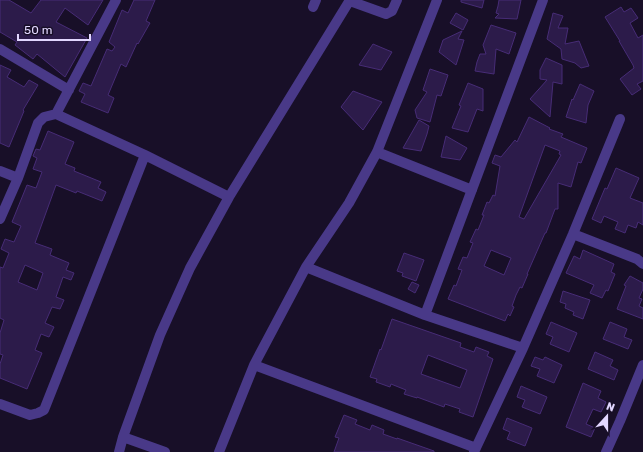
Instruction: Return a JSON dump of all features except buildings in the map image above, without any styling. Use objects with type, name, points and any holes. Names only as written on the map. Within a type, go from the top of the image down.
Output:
[{"type":"street","points":[[56,114],[116,0]]},
{"type":"street","points":[[119,452],[160,335],[187,275],[229,197],[350,0],[386,14],[392,10],[397,0]]},
{"type":"street","points":[[219,452],[254,365],[306,267],[349,202],[377,152],[437,0]]},
{"type":"street","points":[[426,315],[542,0]]},
{"type":"street","points":[[0,49],[69,90]]},
{"type":"street","points":[[0,219],[18,178],[38,123],[44,117],[56,114],[146,155],[229,197]]},
{"type":"street","points":[[254,365],[475,450],[523,348],[573,234],[620,119]]},
{"type":"street","points":[[377,152],[472,190]]},
{"type":"street","points":[[0,404],[30,415],[44,410],[146,155]]},
{"type":"street","points":[[0,171],[18,178]]},
{"type":"street","points":[[573,234],[637,259],[643,264]]},
{"type":"street","points":[[306,267],[426,315],[523,348]]},
{"type":"street","points":[[606,452],[643,365]]},
{"type":"street","points":[[123,437],[165,452]]}]
